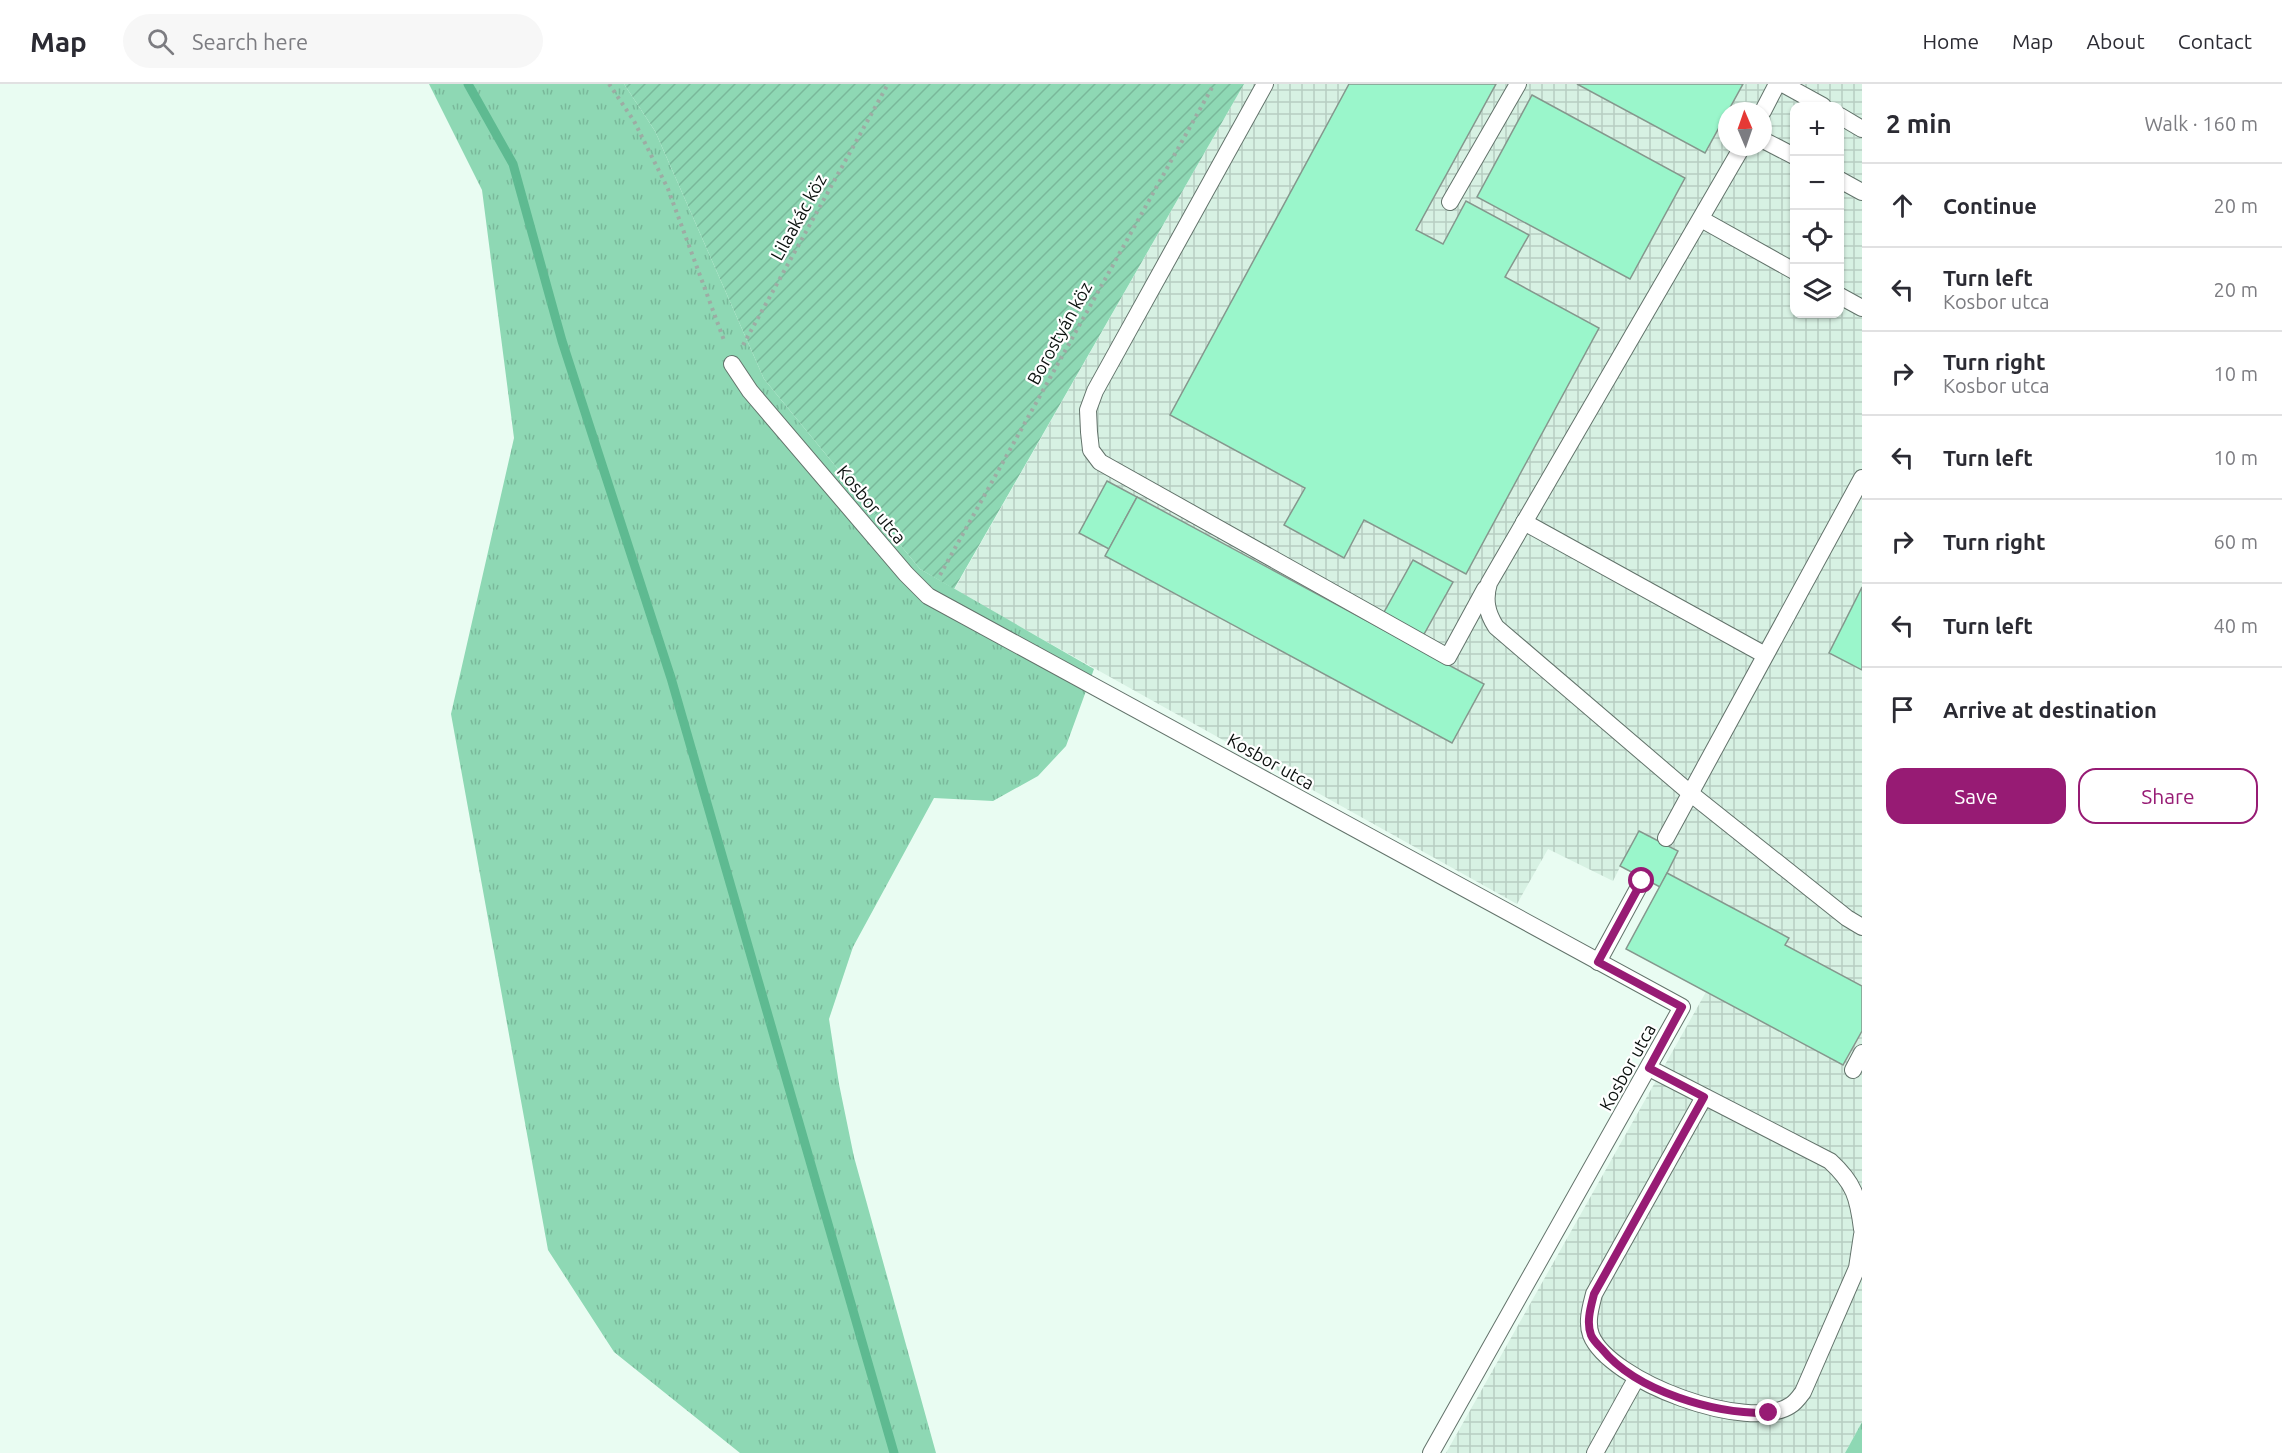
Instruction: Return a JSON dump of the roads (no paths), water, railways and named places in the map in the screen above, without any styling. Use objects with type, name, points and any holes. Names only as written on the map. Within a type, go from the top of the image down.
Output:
[{"type":"lane","points":[[1265,84],[1095,391],[1088,410],[1091,450],[1100,462],[1448,657],[1737,156]]},
{"type":"lane","points":[[1450,202],[1518,84]]},
{"type":"lane","points":[[1768,102],[1778,84]]},
{"type":"lane","points":[[1783,84],[1816,102]]},
{"type":"lane","points":[[1844,119],[1862,129]]},
{"type":"lane","points":[[1772,145],[1790,154]]},
{"type":"lane","points":[[1844,183],[1862,192]]},
{"type":"lane","points":[[1701,219],[1790,269]]},
{"type":"lane","points":[[1844,299],[1862,308]]},
{"type":"lane","name":"Kosbor utca","points":[[732,364],[750,391],[906,574],[928,596],[1682,1007],[1431,1453]]},
{"type":"lane","points":[[1666,837],[1862,478]]},
{"type":"lane","points":[[1524,522],[1765,655]]},
{"type":"lane","points":[[1489,583],[1486,595],[1487,604],[1490,617],[1496,627],[1690,793],[1847,918],[1862,927]]},
{"type":"lane","points":[[1598,962],[1642,881]]},
{"type":"lane","points":[[1853,1070],[1862,1053]]},
{"type":"lane","points":[[1649,1068],[1830,1161],[1844,1174],[1854,1189],[1862,1229]]},
{"type":"lane","points":[[1704,1097],[1594,1294],[1589,1316],[1591,1334],[1611,1360],[1636,1378],[1681,1398],[1746,1413],[1769,1413],[1791,1406],[1803,1392],[1857,1268],[1862,1235]]},
{"type":"lane","points":[[1595,1453],[1636,1378]]},
{"type":"waterway","points":[[468,84],[513,164],[562,341],[671,678],[894,1453]]}]
